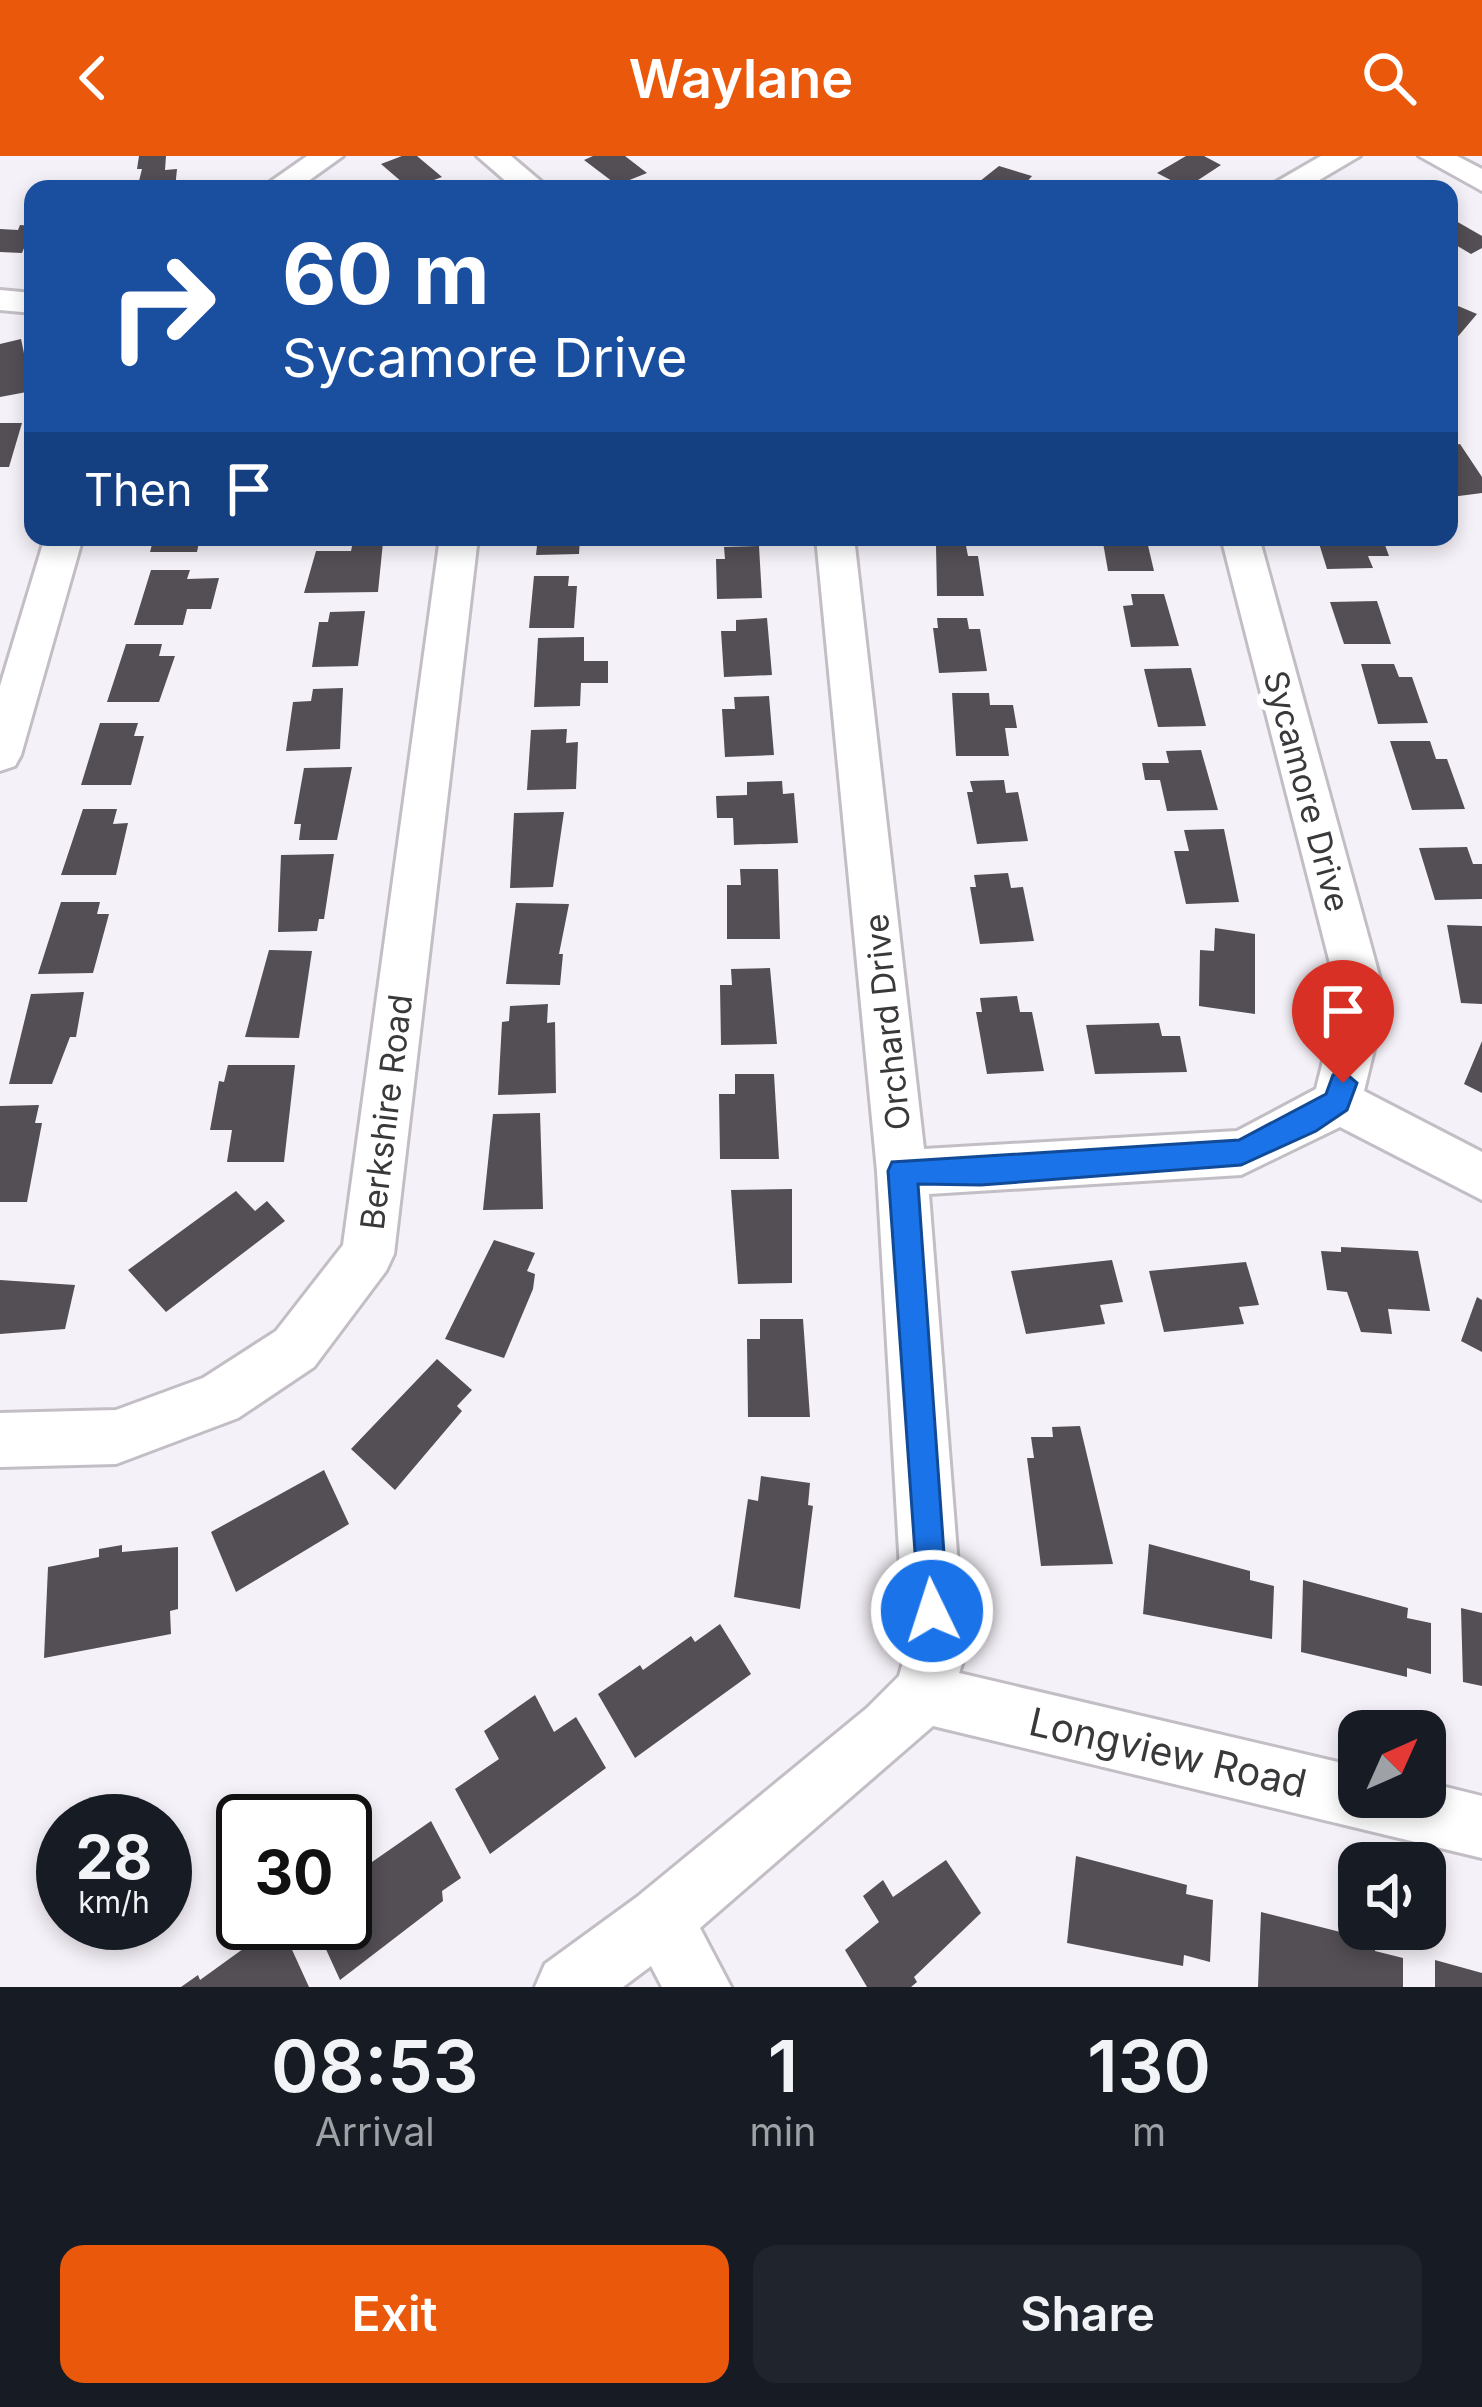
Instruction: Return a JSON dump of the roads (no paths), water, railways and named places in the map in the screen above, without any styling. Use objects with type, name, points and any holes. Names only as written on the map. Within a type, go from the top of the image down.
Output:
[{"type":"street","points":[[254,156],[286,180]]},
{"type":"street","points":[[289,180],[328,156]]},
{"type":"street","points":[[492,156],[523,180]]},
{"type":"street","points":[[1298,180],[1346,156]]},
{"type":"street","points":[[1434,156],[1482,182]]},
{"type":"street","points":[[0,755],[61,546]]},
{"type":"street","name":"Berkshire Road","points":[[0,1440],[116,1437],[219,1399],[295,1349],[368,1254],[458,546]]},
{"type":"street","name":"Orchard Drive","points":[[836,546],[902,1171],[935,1655],[923,1694]]},
{"type":"street","name":"Sycamore Drive","points":[[1242,546],[1357,979],[1354,1029],[1337,1101]]},
{"type":"street","points":[[902,1171],[981,1172],[1241,1153],[1306,1123],[1337,1101],[1482,1177]]},
{"type":"street","points":[[568,1987],[660,1920],[923,1694]]},
{"type":"street","name":"Longview Road","points":[[923,1694],[1482,1827]]},
{"type":"street","points":[[660,1920],[698,1987]]}]
